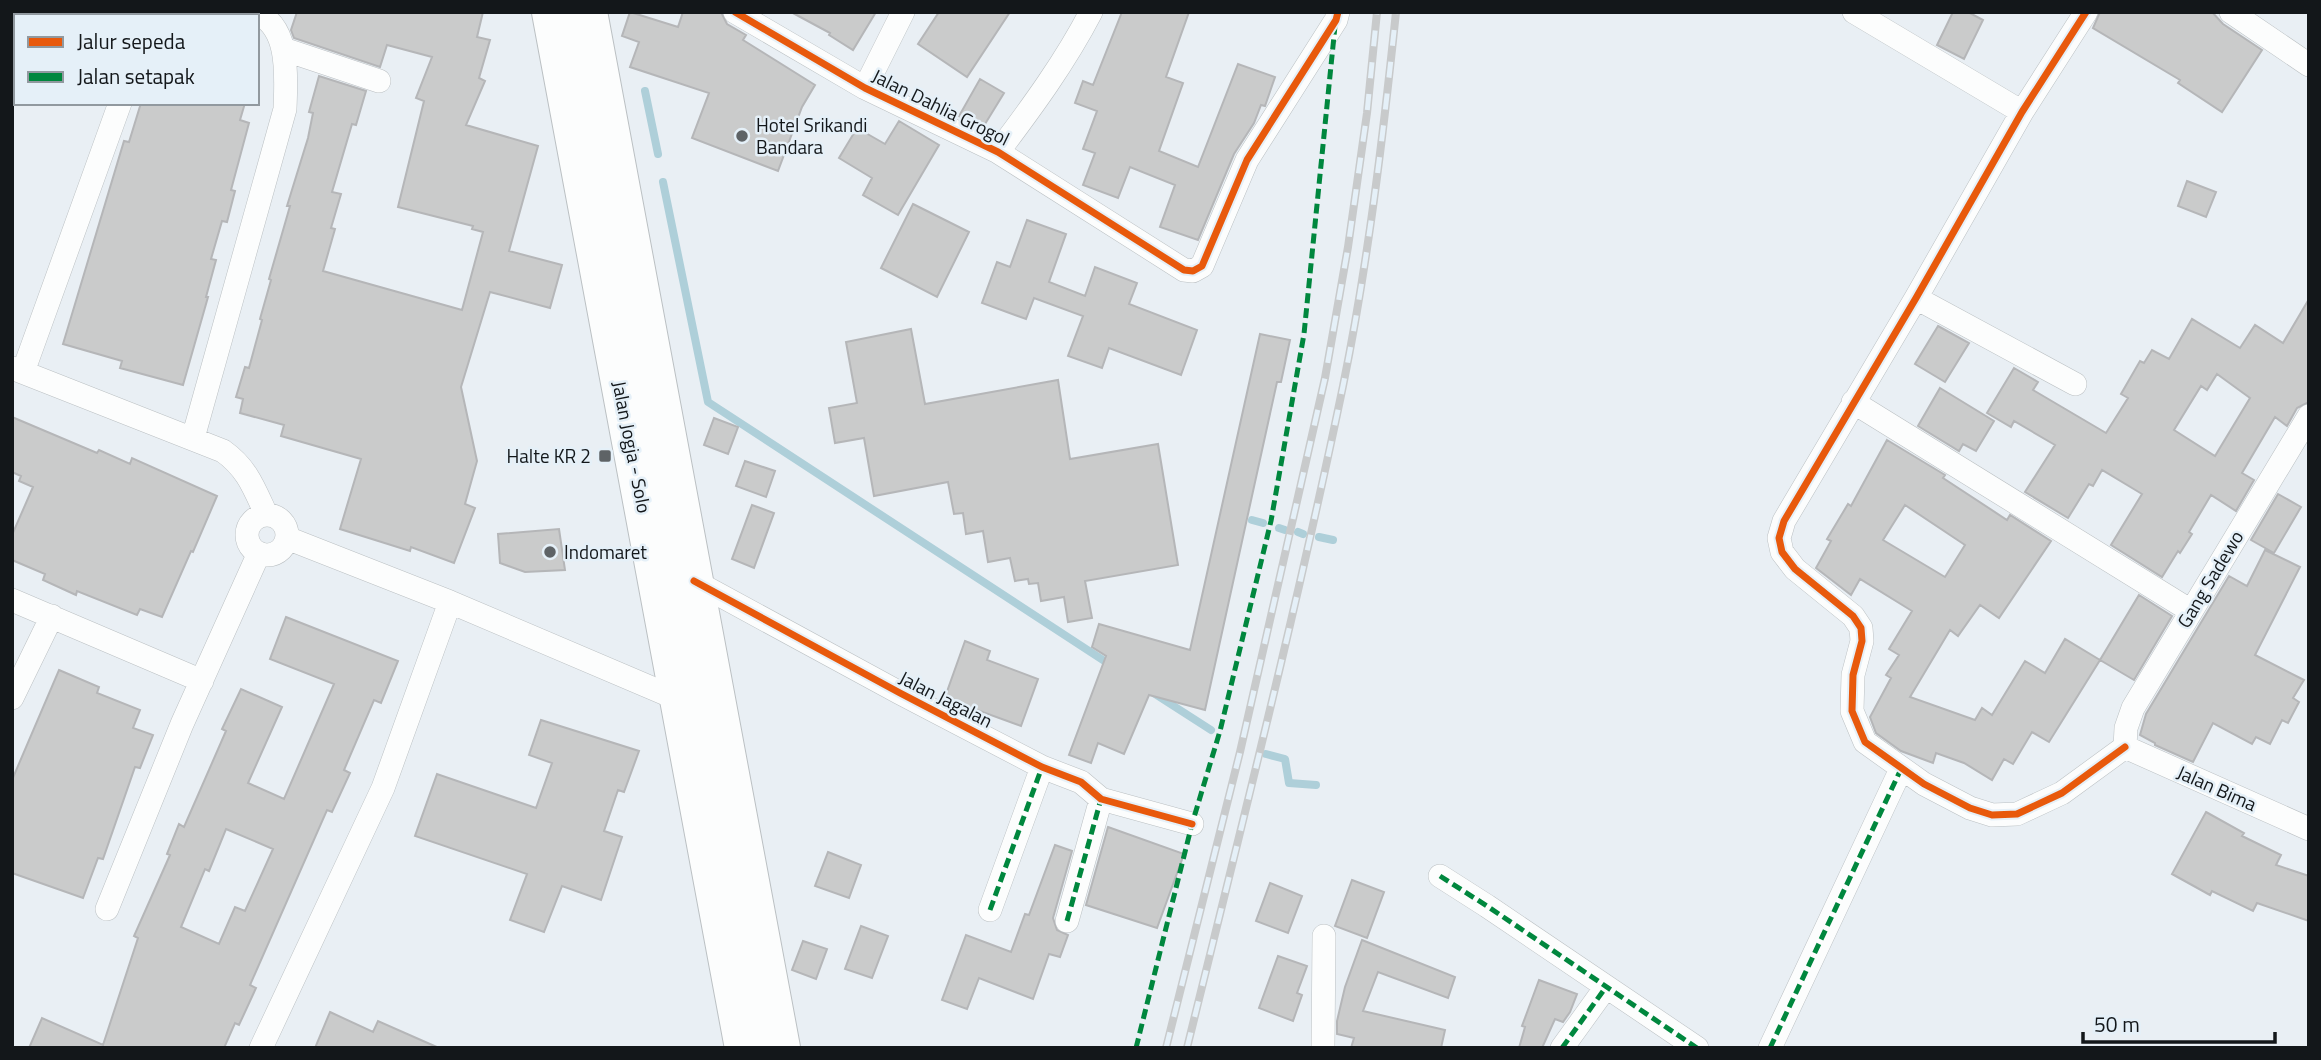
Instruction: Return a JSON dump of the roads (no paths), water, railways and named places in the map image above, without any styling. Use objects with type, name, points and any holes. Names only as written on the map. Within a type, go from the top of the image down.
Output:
[{"type":"highway","name":"Jalan Jogja - Solo","points":[[551,12],[744,1048]]},
{"type":"highway","name":"Jalan Jogja - Solo","points":[[588,12],[781,1048]]},
{"type":"highway","points":[[582,179],[619,172]]},
{"type":"street","points":[[192,438],[285,110],[284,49],[274,28],[260,14],[254,12]]},
{"type":"street","name":"Jalan Dahlia Grogol","points":[[736,12],[865,88],[998,152],[1184,270],[1193,271],[1202,267],[1247,160],[1336,20],[1338,12]]},
{"type":"street","points":[[865,88],[903,12]]},
{"type":"street","points":[[998,152],[1045,90],[1091,12]]},
{"type":"street","points":[[2086,12],[2022,113],[1853,402],[1784,521],[1779,538],[1782,552],[1795,569],[1853,617],[1861,628],[1863,641],[1853,675],[1852,711],[1865,742],[1924,784],[1970,808],[1992,815],[2017,814],[2062,793],[2125,747]]},
{"type":"street","points":[[2231,12],[2309,65]]},
{"type":"street","points":[[1860,14],[2022,113]]},
{"type":"street","points":[[284,49],[379,81]]},
{"type":"street","points":[[119,105],[18,370],[223,451],[239,463],[266,514]]},
{"type":"street","points":[[1916,298],[2075,384]]},
{"type":"street","points":[[1853,402],[2191,611]]},
{"type":"street","name":"Gang Sadewo","points":[[2125,747],[2126,728],[2133,708],[2306,428]]},
{"type":"street","points":[[266,514],[285,524],[287,538],[279,551],[266,555],[259,554],[249,544],[247,531],[253,520],[266,514]]},
{"type":"street","points":[[287,538],[450,602],[680,701]]},
{"type":"street","points":[[107,909],[182,724],[259,554]]},
{"type":"street","name":"Jalan Jagalan","points":[[694,581],[900,694],[1042,766],[1081,782],[1101,799],[1192,824]]},
{"type":"street","points":[[12,600],[202,681]]},
{"type":"street","points":[[261,1048],[383,788],[450,602]]},
{"type":"street","points":[[12,698],[52,615]]},
{"type":"street","name":"Jalan Bima","points":[[2125,747],[2309,829]]},
{"type":"street","points":[[990,910],[1042,766]]},
{"type":"street","points":[[1770,1048],[1901,769]]},
{"type":"street","points":[[1067,921],[1101,799]]},
{"type":"street","points":[[1440,876],[1697,1048]]},
{"type":"street","points":[[1323,1048],[1324,936]]},
{"type":"street","points":[[1562,1048],[1606,987]]},
{"type":"waterway","points":[[645,91],[658,154]]},
{"type":"waterway","points":[[663,182],[708,402],[1112,666]]},
{"type":"waterway","points":[[1252,520],[1263,523]]},
{"type":"waterway","points":[[1279,528],[1285,530]]},
{"type":"waterway","points":[[1298,532],[1303,534]]},
{"type":"waterway","points":[[1319,537],[1333,540]]},
{"type":"waterway","points":[[1155,694],[1211,730]]},
{"type":"waterway","points":[[1266,754],[1285,759],[1289,783],[1316,785]]},
{"type":"railway","points":[[1166,1048],[1240,752],[1325,378],[1348,247],[1367,113],[1377,12]]},
{"type":"railway","points":[[1187,1048],[1288,635],[1343,386],[1374,200],[1396,12]]},
{"type":"place","name":"Hotel Srikandi Bandara","points":[[742,136]]},
{"type":"place","name":"Halte KR 2","points":[[605,456]]},
{"type":"place","name":"Indomaret","points":[[550,552]]}]
